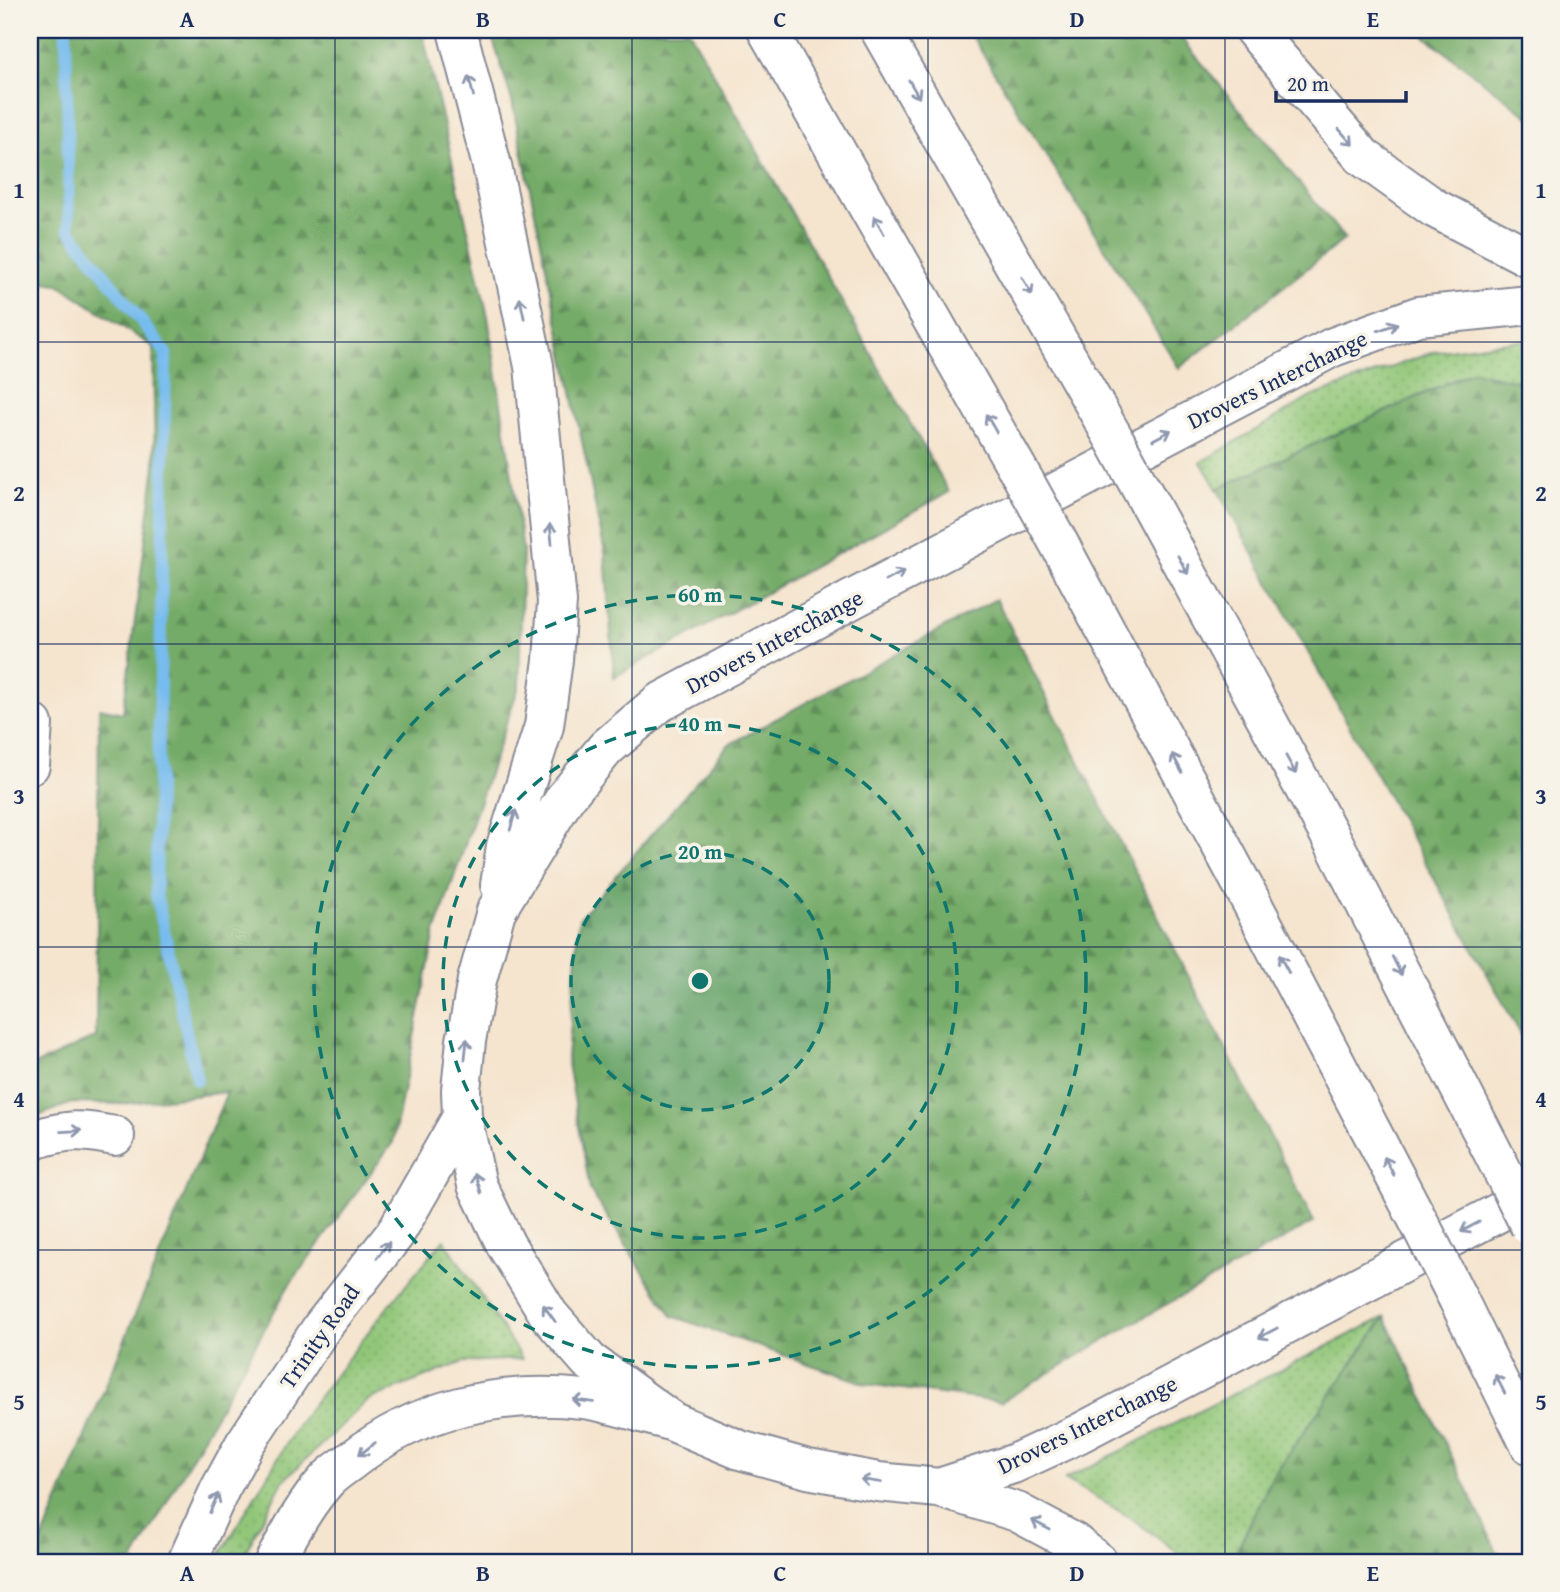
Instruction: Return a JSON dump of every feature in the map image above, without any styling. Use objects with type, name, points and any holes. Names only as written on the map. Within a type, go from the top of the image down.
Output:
[{"type":"main road","points":[[457,30],[492,166],[534,366],[557,601],[553,660],[544,726],[506,846],[496,911]]},
{"type":"main road","points":[[767,30],[1063,551],[1244,888],[1458,1299],[1530,1445]]},
{"type":"main road","points":[[880,30],[1150,505],[1334,843],[1519,1189],[1530,1226]]},
{"type":"main road","points":[[1254,30],[1363,157],[1434,208],[1530,258]]},
{"type":"main road","name":"Drovers Interchange","points":[[1519,1189],[1079,1434],[1013,1464],[939,1488],[878,1482],[808,1469],[740,1450],[673,1422],[589,1361],[549,1315],[506,1245],[477,1185],[462,1117],[461,1090],[466,1041],[477,980],[496,911],[565,798],[606,748],[659,703],[1333,347],[1418,316],[1530,305]]},
{"type":"main road","points":[[30,765],[33,724]]},
{"type":"main road","name":"Trinity Road","points":[[187,1562],[220,1489],[244,1446],[322,1327],[396,1234],[462,1117]]},
{"type":"main road","points":[[30,1143],[66,1130],[115,1136]]},
{"type":"main road","points":[[274,1562],[294,1526],[327,1480],[375,1442],[421,1419],[465,1404],[519,1397],[584,1399],[673,1422]]},
{"type":"main road","points":[[939,1488],[1017,1512],[1073,1542],[1098,1562]]},
{"type":"green space","points":[[30,30],[422,30],[488,317],[523,551],[519,686],[435,933],[393,1142],[288,1287],[133,1562],[33,1562],[227,1092],[121,1104],[72,1103],[30,1119],[30,1067],[96,1037],[99,708],[123,713],[155,465],[153,347],[58,284],[30,280]]},
{"type":"green space","points":[[490,30],[689,30],[949,492],[614,677],[605,553],[512,101]]},
{"type":"green space","points":[[968,30],[1175,30],[1345,239],[1179,368]]},
{"type":"green space","points":[[1417,30],[1530,30],[1530,118]]},
{"type":"green space","points":[[1530,341],[1530,384],[1473,371],[1217,489],[1201,462],[1311,397],[1433,352]]},
{"type":"green space","points":[[1473,371],[1530,384],[1530,1051],[1217,489]]},
{"type":"green space","points":[[996,599],[1314,1222],[1130,1325],[1001,1402],[866,1384],[672,1316],[590,1190],[567,1058],[579,919],[728,745]]},
{"type":"green space","points":[[444,1239],[522,1359],[463,1362],[368,1400],[283,1481],[240,1562],[216,1562],[298,1424],[378,1319]]},
{"type":"green space","points":[[1385,1317],[1273,1476],[1231,1562],[1190,1562],[1131,1518],[1065,1479]]},
{"type":"green space","points":[[1385,1317],[1502,1562],[1231,1562],[1273,1476]]},
{"type":"waterway","points":[[66,30],[69,229],[166,353],[156,894],[197,1080]]}]
